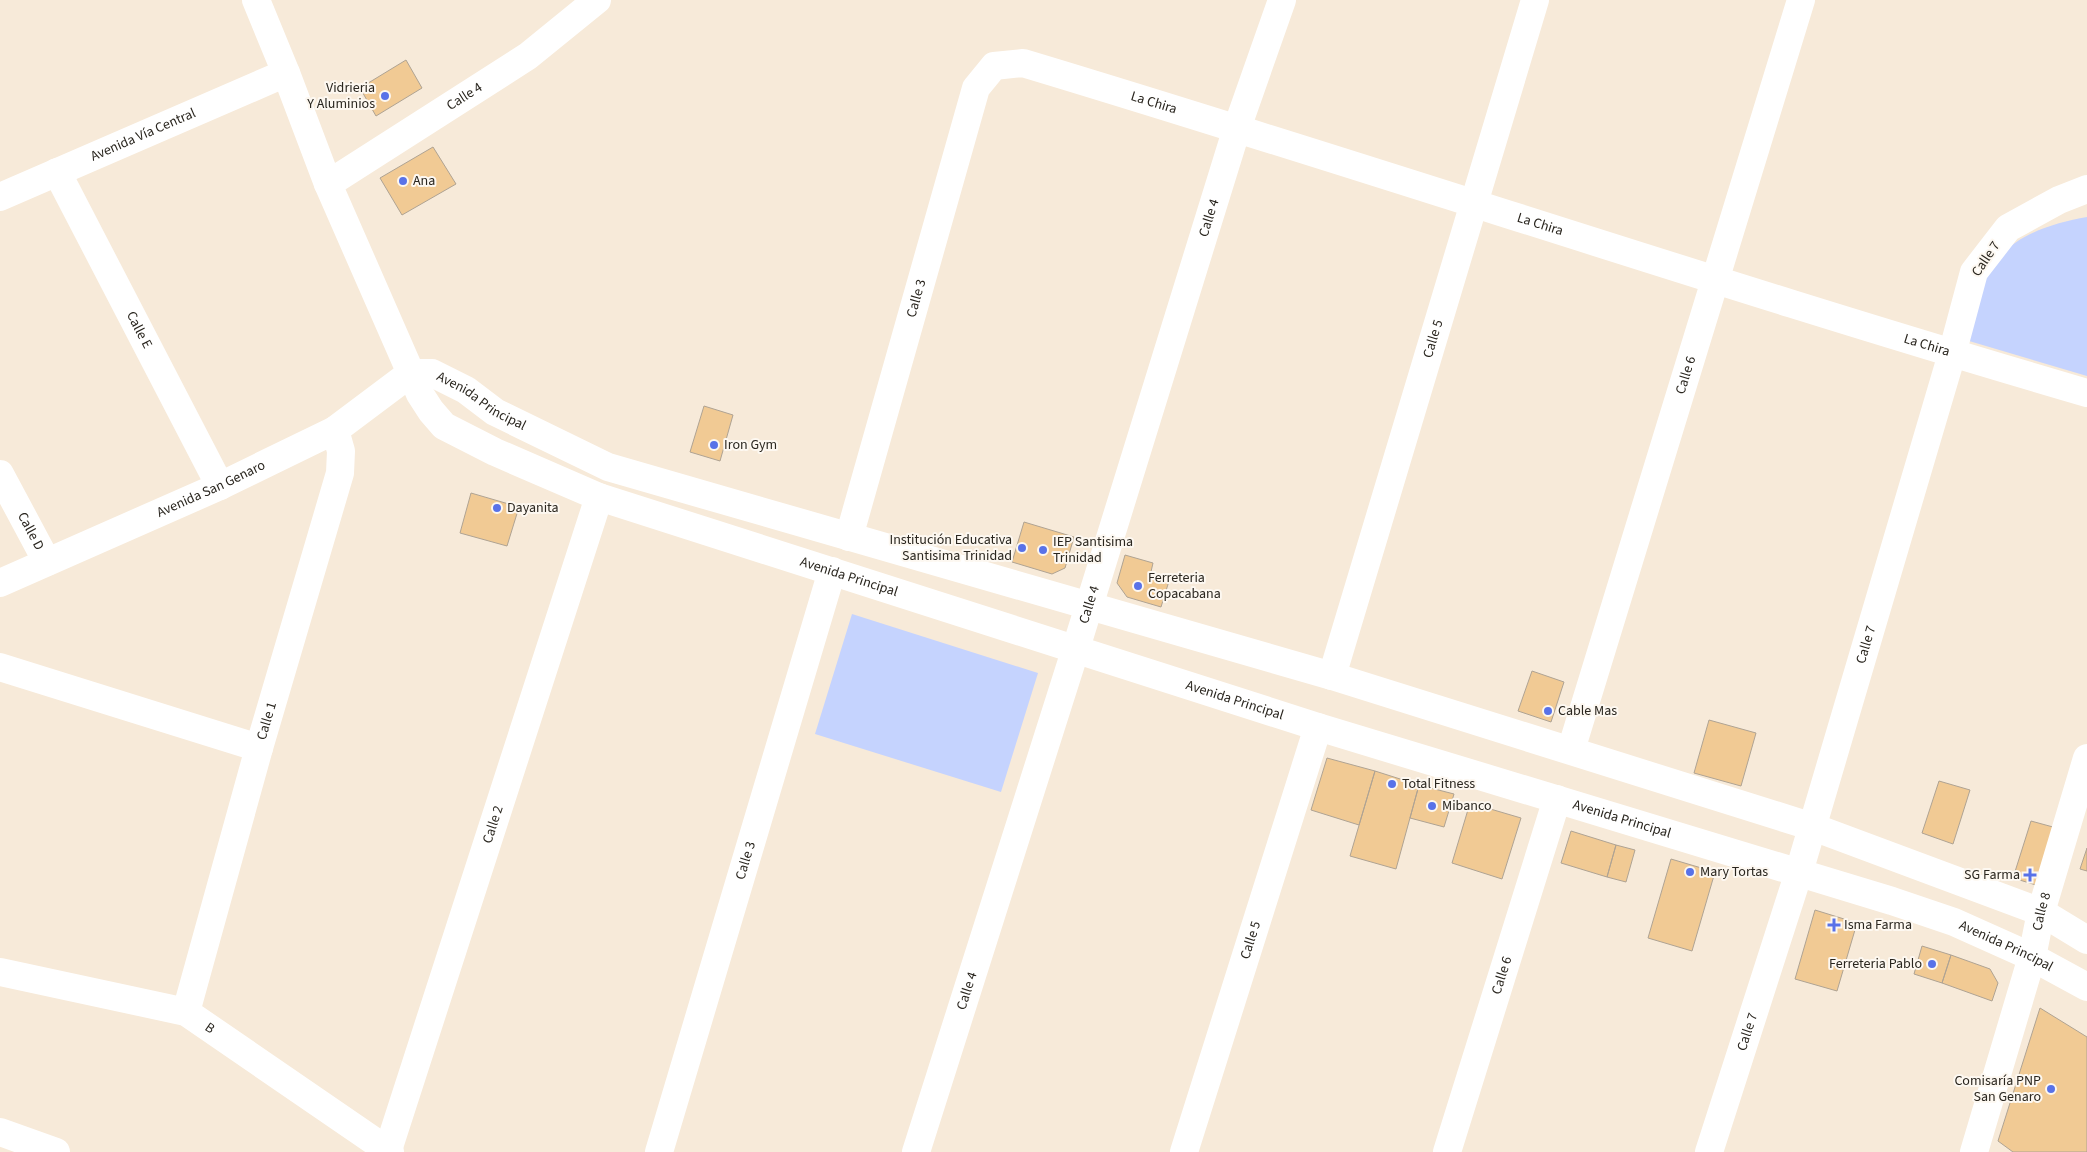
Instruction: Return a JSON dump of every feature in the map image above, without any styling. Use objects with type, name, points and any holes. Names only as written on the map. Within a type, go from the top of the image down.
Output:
[{"type":"street","name":"Avenida Principal","points":[[256,0],[328,184],[420,394],[444,426],[495,452],[599,497],[1318,726],[1799,872],[1954,922],[2032,957],[2087,987]]},
{"type":"street","name":"Calle 4","points":[[328,184],[528,56],[597,0]]},
{"type":"street","name":"Calle 4","points":[[916,1152],[1076,648],[1237,128],[1282,0]]},
{"type":"street","name":"Calle 5","points":[[1332,676],[1535,0]]},
{"type":"street","name":"Calle 6","points":[[1571,750],[1800,0]]},
{"type":"street","name":"La Chira","points":[[994,66],[1023,63],[1237,128],[1715,282],[2087,393]]},
{"type":"street","name":"Calle 3","points":[[849,537],[976,88],[994,66]]},
{"type":"street","name":"Avenida Vía Central","points":[[0,197],[286,73]]},
{"type":"street","name":"Calle E","points":[[57,172],[220,486]]},
{"type":"street","name":"Calle 7","points":[[1709,1152],[1799,872],[1952,354],[1974,272],[2008,228],[2058,200],[2087,189]]},
{"type":"street","name":"Avenida Principal","points":[[411,373],[432,374],[466,390],[496,412],[608,466],[1332,676],[1812,827],[2041,912],[2087,940]]},
{"type":"street","name":"Avenida San Genaro","points":[[0,583],[220,486],[335,430],[411,373]]},
{"type":"street","name":"Calle 1","points":[[186,1012],[259,748],[340,473],[341,452],[335,430]]},
{"type":"street","name":"Calle D","points":[[0,474],[47,562]]},
{"type":"street","name":"Calle 2","points":[[389,1151],[599,497]]},
{"type":"street","name":"Calle 3","points":[[659,1152],[832,571]]},
{"type":"street","points":[[0,667],[259,748]]},
{"type":"street","name":"Calle 5","points":[[1184,1152],[1318,726]]},
{"type":"street","name":"Calle 8","points":[[1974,1152],[2032,957],[2041,912],[2087,758]]},
{"type":"street","name":"Calle 6","points":[[1447,1152],[1558,799]]},
{"type":"street","name":"B","points":[[0,972],[186,1012],[389,1151]]},
{"type":"street","points":[[0,1132],[56,1152]]},
{"type":"shaded area","points":[[2087,217],[2087,376],[1959,338],[1989,271],[2007,249],[2031,233],[2058,223]]},
{"type":"shaded area","points":[[852,614],[1038,673],[1001,792],[815,734]]},
{"type":"building","points":[[406,60],[422,88],[376,116],[360,88]]},
{"type":"building","points":[[433,147],[456,184],[402,215],[380,178]]},
{"type":"building","points":[[704,406],[733,415],[720,461],[690,452]]},
{"type":"building","points":[[471,493],[519,507],[507,546],[460,533]]},
{"type":"building","name":"IEP Santisima Trinidad","points":[[1024,522],[1074,537],[1065,568],[1052,574],[1012,562]]},
{"type":"building","points":[[1125,555],[1153,563],[1150,576],[1169,581],[1161,607],[1127,597],[1117,583]]},
{"type":"building","points":[[1532,671],[1564,682],[1551,722],[1518,711]]},
{"type":"building","points":[[1709,720],[1756,733],[1741,786],[1694,773]]},
{"type":"building","points":[[1327,758],[1375,771],[1359,825],[1311,810]]},
{"type":"building","points":[[1375,771],[1419,785],[1396,869],[1350,856]]},
{"type":"building","points":[[1939,781],[1970,790],[1953,844],[1922,833]]},
{"type":"building","name":"Mibanco","points":[[1419,785],[1454,794],[1444,827],[1410,818]]},
{"type":"building","points":[[1470,803],[1521,818],[1502,879],[1452,863]]},
{"type":"building","points":[[2031,821],[2053,827],[2036,885],[2013,878]]},
{"type":"building","points":[[1571,831],[1616,845],[1607,877],[1561,863]]},
{"type":"building","points":[[1616,845],[1635,850],[1626,882],[1607,877]]},
{"type":"building","points":[[2087,848],[2087,871],[2080,869]]},
{"type":"building","points":[[1671,859],[1715,872],[1692,951],[1648,938]]},
{"type":"building","points":[[1815,910],[1857,923],[1837,991],[1795,979]]},
{"type":"building","name":"Ferreteria Pablo","points":[[1922,946],[1951,955],[1942,983],[1914,974]]},
{"type":"building","points":[[1951,955],[1990,969],[1998,983],[1992,1001],[1942,983]]},
{"type":"building","name":"Comisaría PNP San Genaro","points":[[2040,1008],[2087,1037],[2087,1152],[2013,1152],[1998,1141]]},
{"type":"place","name":"Vidrieria Y Aluminios","points":[[385,96]]},
{"type":"place","name":"Ana","points":[[403,181]]},
{"type":"place","name":"Iron Gym","points":[[714,445]]},
{"type":"place","name":"Dayanita","points":[[497,508]]},
{"type":"place","name":"Institución Educativa Santisima Trinidad","points":[[1022,548]]},
{"type":"place","name":"IEP Santisima Trinidad","points":[[1043,550]]},
{"type":"place","name":"Ferreteria Copacabana","points":[[1138,586]]},
{"type":"place","name":"Cable Mas","points":[[1548,711]]},
{"type":"place","name":"Total Fitness","points":[[1392,784]]},
{"type":"place","name":"Mibanco","points":[[1432,806]]},
{"type":"place","name":"Mary Tortas","points":[[1690,872]]},
{"type":"place","name":"SG Farma","points":[[2030,875]]},
{"type":"place","name":"Isma Farma","points":[[1834,925]]},
{"type":"place","name":"Ferreteria Pablo","points":[[1932,964]]},
{"type":"place","name":"Comisaría PNP San Genaro","points":[[2051,1089]]}]
